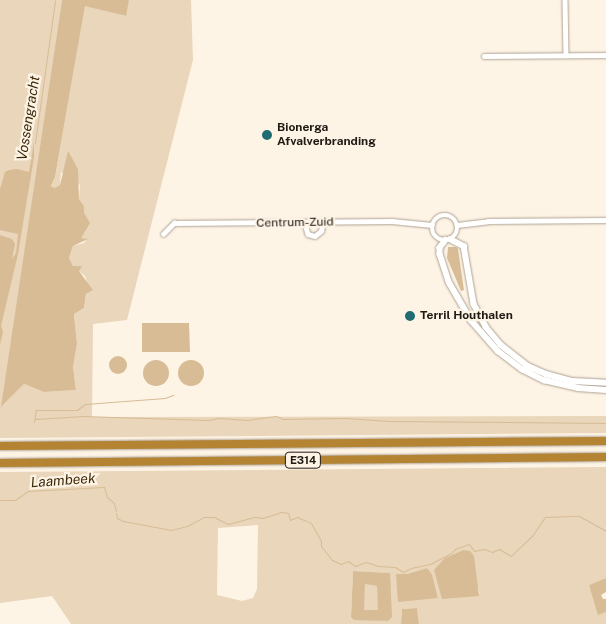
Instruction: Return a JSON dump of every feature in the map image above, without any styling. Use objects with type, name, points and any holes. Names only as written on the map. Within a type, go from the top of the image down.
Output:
[{"type":"highway","name":"E314","points":[[0,446],[606,440]]},
{"type":"highway","name":"E314","points":[[0,463],[606,457]]},
{"type":"street","points":[[565,0],[566,56]]},
{"type":"street","points":[[484,56],[606,55]]},
{"type":"street","points":[[606,383],[572,381],[546,374],[521,361],[501,345],[486,327],[474,304],[464,246],[448,240],[435,236],[432,225],[437,217],[444,215],[454,219],[458,225],[457,232],[448,240],[440,248],[440,254],[449,282],[471,320],[498,351],[522,370],[544,380],[572,388],[606,390]]},
{"type":"street","points":[[458,225],[488,221],[606,220]]},
{"type":"street","name":"Centrum-Zuid","points":[[163,234],[174,223],[392,221],[432,225]]},
{"type":"street","points":[[305,223],[308,234],[315,236],[322,232],[323,222]]},
{"type":"shaded area","points":[[0,0],[62,0],[2,406],[24,384],[44,392],[76,390],[73,367],[77,344],[74,314],[84,308],[88,284],[85,276],[73,266],[69,258],[73,246],[84,243],[87,239],[80,238],[84,206],[79,199],[80,185],[61,172],[60,185],[54,188],[51,186],[55,177],[85,5],[125,16],[129,0],[191,0],[193,60],[127,320],[93,324],[92,417],[606,416],[606,433],[0,438]]},
{"type":"shaded area","points":[[62,0],[129,0],[126,16],[85,6],[55,177],[51,186],[54,188],[60,185],[68,151],[78,169],[79,199],[84,206],[84,213],[90,223],[81,238],[88,239],[73,246],[69,258],[73,266],[82,266],[79,271],[93,290],[86,294],[84,308],[74,314],[77,344],[73,367],[76,390],[44,392],[24,384],[1,407]]},
{"type":"shaded area","points":[[34,142],[34,157],[18,254],[1,326],[3,332],[0,345],[0,235],[12,239],[15,244],[12,259],[16,253],[18,234],[0,230],[0,189],[5,172],[17,169],[29,172]]},
{"type":"shaded area","points":[[448,247],[456,247],[458,249],[464,290],[461,291],[447,258]]},
{"type":"shaded area","points":[[142,323],[189,323],[190,352],[142,352]]},
{"type":"shaded area","points":[[114,356],[122,356],[127,361],[125,372],[114,374],[109,369],[109,361]]},
{"type":"shaded area","points":[[156,360],[165,364],[169,373],[165,382],[156,386],[147,382],[143,373],[147,364]]},
{"type":"shaded area","points":[[191,360],[200,364],[204,373],[200,382],[191,386],[182,382],[178,373],[182,364]]},
{"type":"shaded area","points":[[606,467],[606,578],[589,585],[599,614],[606,612],[606,624],[419,624],[417,608],[402,609],[401,624],[71,624],[52,596],[0,603],[0,472]],"holes":[[[258,525],[257,589],[253,598],[242,601],[217,595],[218,528]],[[463,550],[480,594],[445,558]],[[427,568],[432,574],[438,598],[407,574]],[[353,571],[390,573],[388,621],[351,617]]]},
{"type":"shaded area","points":[[463,550],[470,551],[474,556],[479,596],[442,599],[434,570],[445,558]]},
{"type":"shaded area","points":[[427,568],[432,574],[438,598],[398,602],[396,574],[407,574]]},
{"type":"shaded area","points":[[353,571],[390,573],[392,617],[388,621],[354,620],[351,617]],"holes":[[[365,584],[377,586],[378,610],[364,610]]]},
{"type":"shaded area","points":[[606,578],[606,592],[601,595],[603,599],[606,599],[606,612],[598,615],[589,585]]},
{"type":"shaded area","points":[[365,584],[377,585],[379,610],[363,611]]},
{"type":"shaded area","points":[[417,608],[419,624],[401,624],[402,609]]},
{"type":"waterway","name":"Vossengracht","points":[[35,143],[55,0]]},
{"type":"waterway","points":[[34,422],[36,410],[77,410],[85,404],[165,398],[173,395]]},
{"type":"waterway","points":[[35,419],[83,416],[247,420],[276,416],[283,419],[346,418],[389,421],[606,423]]},
{"type":"waterway","name":"Laambeek","points":[[0,500],[15,500],[28,491],[104,487],[107,497],[114,503],[116,511]]},
{"type":"waterway","name":"Laambeek","points":[[116,513],[117,518],[123,521],[171,530],[187,526],[204,517],[214,517],[228,524],[255,517],[263,518],[282,512],[288,513],[290,520],[297,517],[311,523],[321,541],[321,546],[332,560],[341,564],[348,561],[355,566],[366,562],[378,566],[395,567],[403,572],[411,568],[430,564],[450,554],[455,549],[469,544],[474,551],[485,549],[492,552],[499,549],[511,556],[532,536],[545,517],[579,516],[606,531]]},
{"type":"place","name":"Bionerga Afvalverbranding","points":[[267,135]]},
{"type":"place","name":"Terril Houthalen","points":[[410,316]]}]
